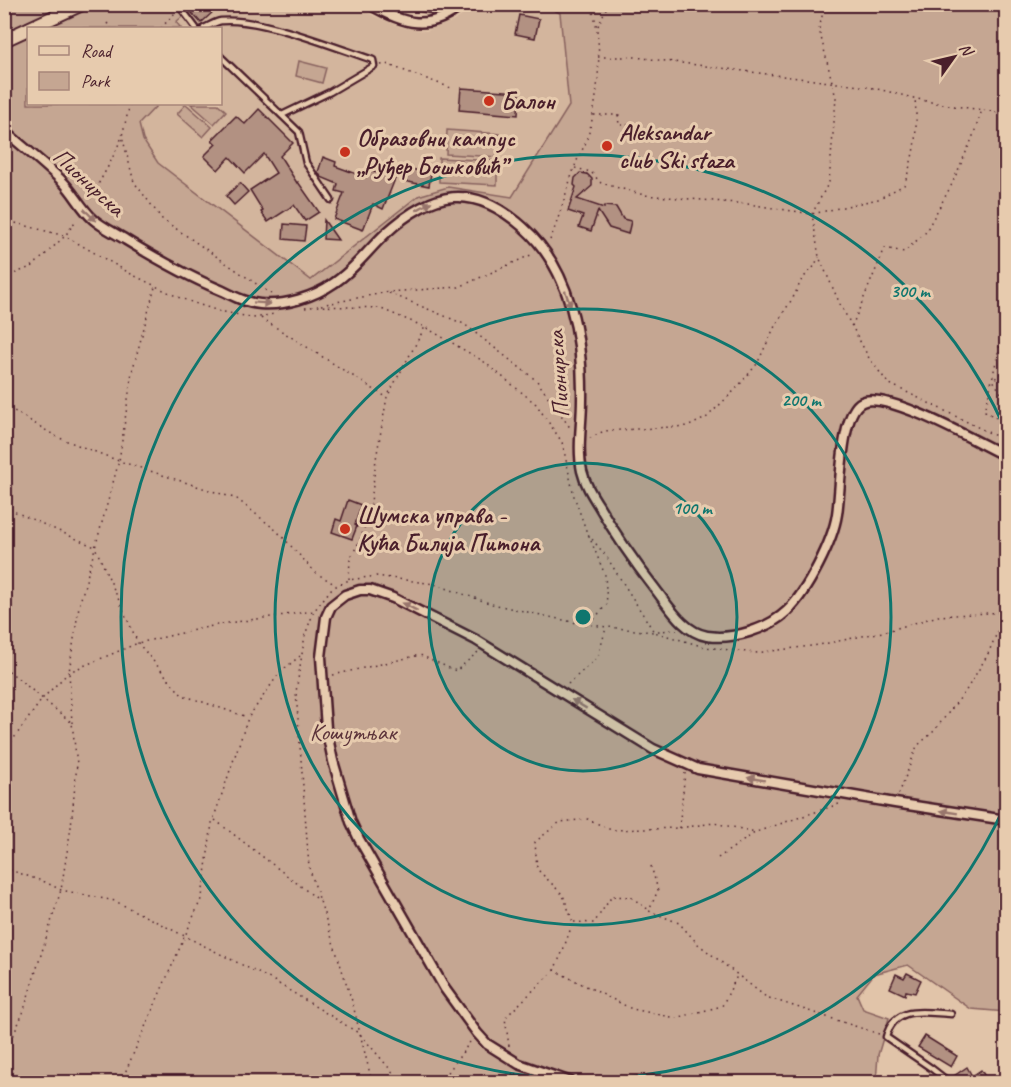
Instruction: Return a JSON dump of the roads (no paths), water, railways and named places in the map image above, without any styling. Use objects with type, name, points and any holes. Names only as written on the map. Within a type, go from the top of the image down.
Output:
[{"type":"street","points":[[33,27],[82,4]]},
{"type":"street","points":[[369,4],[408,23],[421,23],[447,15],[463,4]]},
{"type":"street","points":[[4,40],[27,30]]},
{"type":"street","name":"Пионирска","points":[[4,130],[65,184],[95,221],[205,283],[258,304],[284,308],[331,286],[399,222],[422,206],[445,198],[467,197],[494,206],[523,227],[544,250],[572,309],[581,351],[580,442],[581,468],[585,482],[613,530],[659,595],[694,633],[713,637],[737,635],[773,622],[793,606],[818,564],[832,534],[837,515],[848,423],[854,408],[862,402],[878,399],[901,406],[1006,456]]},
{"type":"street","points":[[571,1083],[519,1064],[488,1044],[477,1033],[445,989],[355,831],[333,761],[326,728],[321,657],[328,611],[345,595],[360,590],[370,590],[393,598],[486,645],[653,749],[684,764],[712,773],[1006,820]]},
{"type":"lane","points":[[179,7],[195,27]]},
{"type":"lane","points":[[206,27],[219,21],[249,23],[296,35],[373,60],[374,66],[330,92],[282,115]]},
{"type":"lane","points":[[222,58],[299,132],[306,163],[331,200]]},
{"type":"lane","points":[[949,1083],[886,1037],[892,1021],[905,1013],[951,1014]]},
{"type":"place","name":"Балон","points":[[489,101]]},
{"type":"place","name":"Aleksandar club Ski staza","points":[[607,146]]},
{"type":"place","name":"Образовни кампус „Руђер Бошковић”","points":[[345,152]]},
{"type":"place","name":"Шумска управа - Кућа Билија Питона","points":[[345,529]]},
{"type":"park label","name":"Кошутњак","points":[[353,732]]}]
